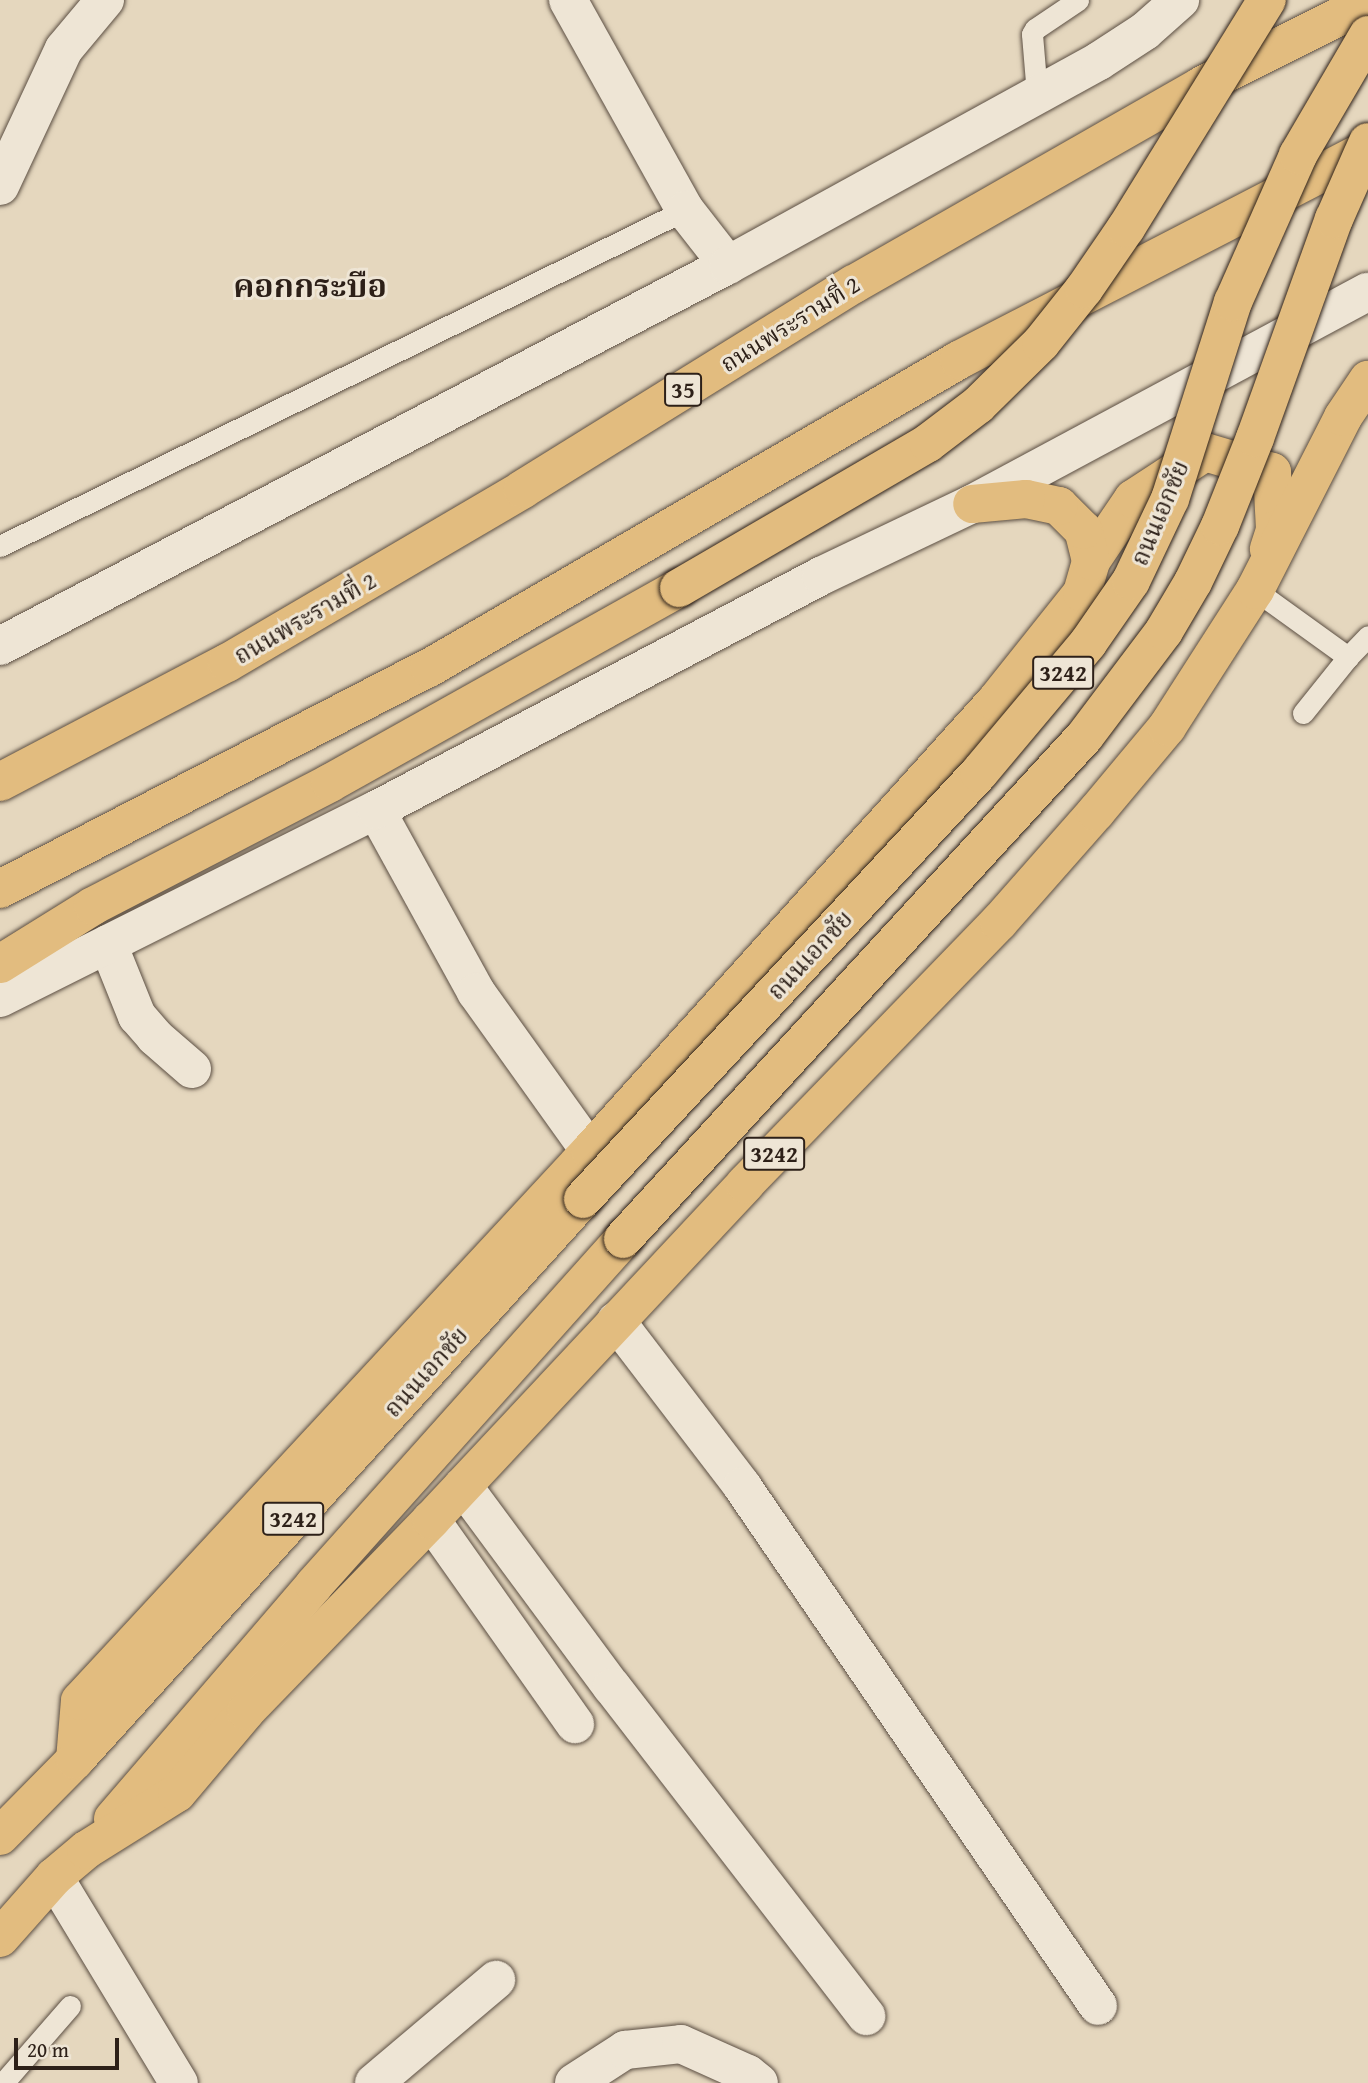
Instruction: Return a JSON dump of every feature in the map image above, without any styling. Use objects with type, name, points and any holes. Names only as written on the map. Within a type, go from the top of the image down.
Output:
[{"type":"main road","points":[[0,964],[93,906],[330,783],[875,477],[928,443],[978,405],[1041,343],[1084,289],[1267,0]]},
{"type":"main road","name":"ถนนพระรามที่ 2","points":[[0,782],[227,663],[523,489],[854,284],[1189,93],[1368,2]]},
{"type":"main road","name":"ถนนเอกชัย","points":[[0,1836],[75,1760],[583,1199],[979,773],[1038,705],[1131,581],[1170,499],[1233,302],[1298,155],[1368,35]]},
{"type":"main road","name":"3242","points":[[86,1850],[314,1585],[623,1239],[1085,736],[1131,680],[1194,582],[1220,526],[1255,438],[1334,219],[1368,142]]},
{"type":"main road","points":[[0,889],[429,668],[959,360],[1368,149]]},
{"type":"main road","name":"3242","points":[[0,1938],[54,1877],[86,1850],[177,1793],[246,1711],[999,922],[1096,812],[1167,727],[1255,590],[1343,417],[1368,380]]},
{"type":"main road","points":[[1091,561],[1133,499],[1205,452],[1272,472],[1275,530],[1255,590]]},
{"type":"main road","name":"ถนนเอกชัย","points":[[75,1760],[80,1701],[590,1151],[995,702],[1082,593],[1091,561],[1083,530],[1059,506],[1026,499],[972,504]]},
{"type":"street","points":[[0,186],[64,50],[105,0]]},
{"type":"street","points":[[568,0],[685,210],[728,265]]},
{"type":"street","points":[[0,645],[728,265],[1099,61],[1145,31],[1180,0]]},
{"type":"street","points":[[0,998],[376,810],[821,576],[972,504],[1368,292]]},
{"type":"street","points":[[376,810],[476,992],[590,1151]]},
{"type":"street","points":[[108,944],[137,1016],[155,1037],[192,1069]]},
{"type":"street","points":[[616,1321],[742,1486],[1098,2006]]},
{"type":"street","points":[[463,1486],[612,1687],[866,2016]]},
{"type":"street","points":[[431,1520],[575,1724]]},
{"type":"street","points":[[54,1877],[179,2083]]},
{"type":"street","points":[[374,2083],[496,1980]]},
{"type":"street","points":[[575,2083],[625,2050],[681,2044],[748,2074],[759,2083]]},
{"type":"lane","points":[[1037,94],[1032,34],[1035,29],[1078,0]]},
{"type":"lane","points":[[0,546],[685,210]]},
{"type":"lane","points":[[1255,590],[1348,657]]},
{"type":"lane","points":[[1303,713],[1368,636]]},
{"type":"lane","points":[[4,2076],[70,2006]]},
{"type":"district","name":"คอกกระบือ","points":[[310,286]]}]
